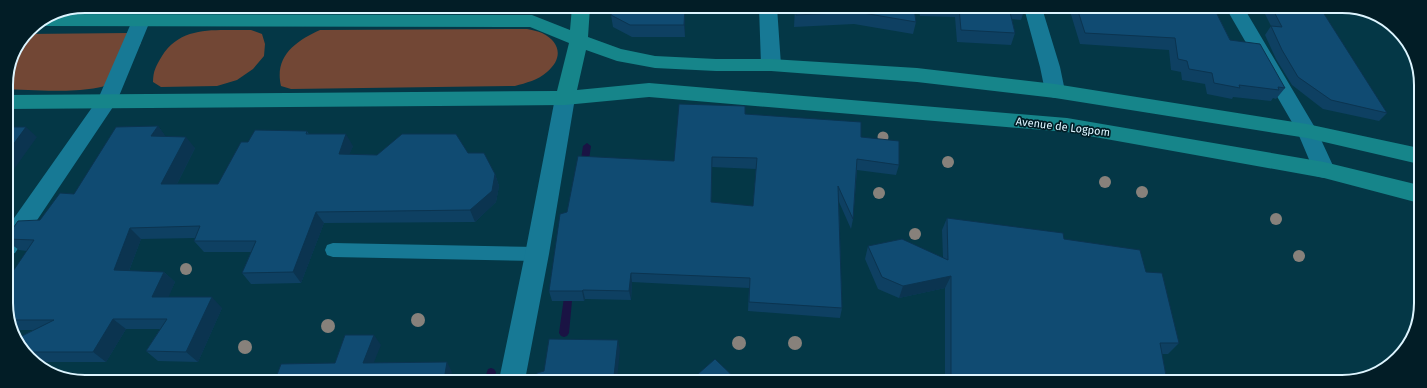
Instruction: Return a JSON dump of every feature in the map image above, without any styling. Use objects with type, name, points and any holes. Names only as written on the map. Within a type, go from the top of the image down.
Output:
[{"type":"main road","points":[[565,98],[579,39],[581,13]]},
{"type":"main road","points":[[53,20],[532,21],[617,55],[647,60],[716,65],[771,65],[917,75],[1055,91],[1307,131],[1414,155]]},
{"type":"main road","name":"Avenue de Logpom","points":[[13,102],[565,98],[649,90],[1067,125],[1324,170],[1414,193]]},
{"type":"street","points":[[768,13],[771,65]]},
{"type":"street","points":[[1034,13],[1050,67],[1055,91]]},
{"type":"street","points":[[1238,13],[1307,131],[1324,170]]},
{"type":"street","points":[[13,237],[107,101],[141,21]]},
{"type":"street","points":[[513,375],[537,254],[565,98]]},
{"type":"lane","points":[[333,250],[537,254]]},
{"type":"shaded area","points":[[527,29],[540,32],[553,41],[558,51],[556,62],[540,77],[515,86],[291,89],[281,86],[280,75],[284,58],[295,45],[311,34],[320,30]]},
{"type":"shaded area","points":[[251,30],[262,34],[265,44],[264,56],[253,69],[237,80],[217,86],[161,87],[153,82],[155,69],[162,56],[170,46],[180,39],[190,34],[202,31]]},
{"type":"shaded area","points":[[128,33],[139,36],[141,43],[118,79],[109,84],[97,88],[65,91],[13,89],[14,71],[20,53],[35,34]]},
{"type":"building","points":[[612,13],[685,13],[684,25],[630,25],[611,15]]},
{"type":"building","points":[[796,13],[837,13],[796,15]]},
{"type":"building","points":[[863,13],[915,13],[916,22]]},
{"type":"building","points":[[959,13],[1010,13],[1015,33],[961,30]]},
{"type":"building","points":[[1079,13],[1216,13],[1230,40],[1260,44],[1285,88],[1278,87],[1279,90],[1239,85],[1240,88],[1214,83],[1212,73],[1189,69],[1187,61],[1178,59],[1175,38],[1085,33]]},
{"type":"building","points":[[1275,13],[1324,13],[1387,113],[1331,100],[1298,77],[1282,50],[1271,26],[1282,27]]},
{"type":"building","points":[[679,104],[745,106],[745,114],[861,122],[861,137],[899,141],[899,165],[857,159],[853,219],[838,186],[842,308],[749,302],[750,278],[631,273],[629,291],[549,291],[560,214],[567,212],[578,156],[674,161]],"holes":[[[712,157],[757,158],[753,206],[711,202]]]},
{"type":"building","points":[[158,126],[151,136],[186,137],[161,184],[218,184],[241,142],[248,142],[255,130],[307,131],[306,134],[346,134],[339,154],[377,155],[402,134],[456,134],[468,153],[484,153],[495,174],[492,191],[470,210],[316,212],[293,272],[242,273],[256,241],[194,241],[200,226],[130,228],[114,270],[164,272],[152,297],[212,297],[186,352],[146,351],[167,319],[113,319],[93,352],[32,352],[22,336],[54,320],[15,320],[13,303],[13,271],[34,240],[13,239],[13,228],[18,221],[40,220],[60,193],[74,194],[116,127]]},
{"type":"building","points":[[13,127],[26,127],[13,145]]},
{"type":"building","points":[[947,218],[1063,233],[1064,239],[1140,250],[1146,272],[1162,273],[1179,343],[1160,343],[1166,375],[951,375],[951,276],[903,286],[882,277],[868,246],[902,239],[948,260]]},
{"type":"building","points":[[345,335],[374,335],[363,363],[447,362],[445,375],[277,375],[281,364],[335,363]]},
{"type":"building","points":[[549,339],[618,340],[614,375],[536,375],[537,373],[544,371]]},
{"type":"building","points":[[715,359],[732,375],[697,375]]},
{"type":"waterway","points":[[584,166],[587,146]]},
{"type":"waterway","points":[[564,333],[569,290]]}]
